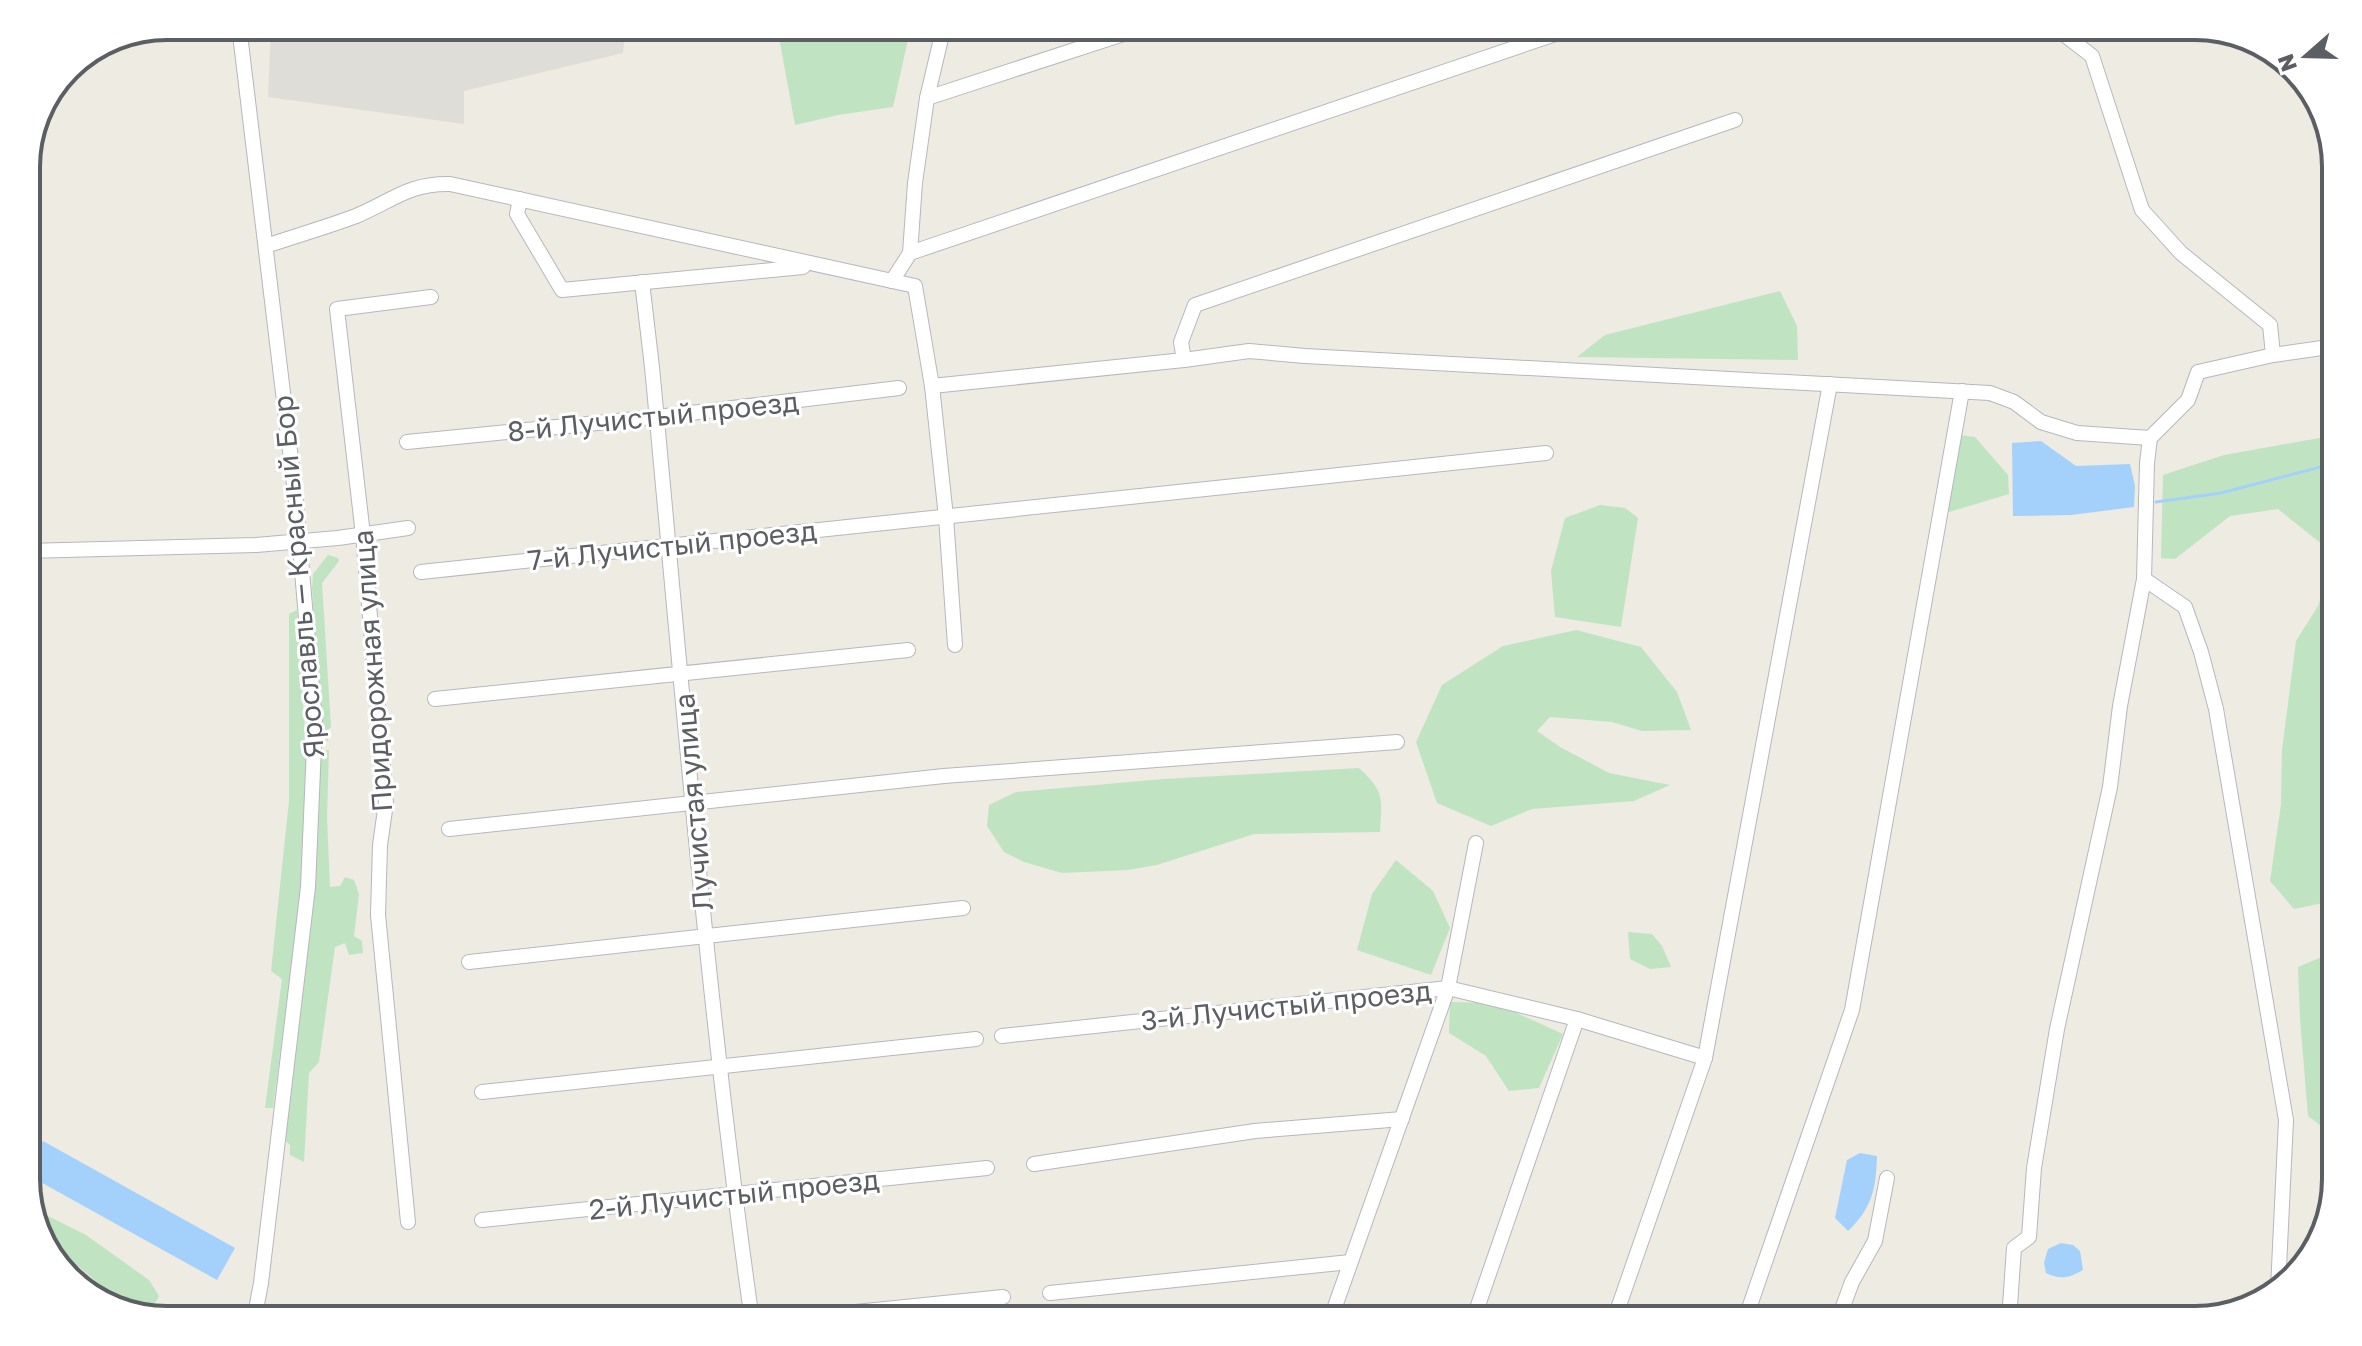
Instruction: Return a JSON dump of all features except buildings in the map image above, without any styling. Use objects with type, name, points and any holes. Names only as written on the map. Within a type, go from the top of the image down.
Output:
[{"type":"street","name":"Ярославль — Красный Бор","points":[[241,40],[300,542],[315,723],[308,887],[257,1306]]},
{"type":"street","points":[[892,281],[910,253],[915,183],[927,98],[941,40]]},
{"type":"street","points":[[927,98],[1105,40]]},
{"type":"street","points":[[910,253],[1538,40]]},
{"type":"street","points":[[2071,40],[2092,56],[2142,210],[2181,253],[2270,325],[2273,355]]},
{"type":"street","points":[[1184,360],[1181,342],[1195,305],[1735,120]]},
{"type":"street","points":[[266,246],[356,215],[399,193],[428,183],[450,184],[915,286],[932,386],[955,645]]},
{"type":"street","points":[[520,199],[517,214],[562,290],[816,266]]},
{"type":"street","name":"Лучистая улица","points":[[642,282],[706,936],[734,1195],[750,1306]]},
{"type":"street","name":"Придорожная улица","points":[[408,1222],[378,915],[380,845],[386,803],[363,535],[337,309],[431,297]]},
{"type":"street","points":[[2010,1306],[2014,1248],[2029,1237],[2034,1168],[2057,1029],[2110,787],[2120,706],[2144,579],[2150,438],[2188,400],[2198,372],[2273,355],[2322,348]]},
{"type":"street","points":[[932,386],[1249,351],[1990,393],[2014,402],[2041,422],[2077,433],[2150,438]]},
{"type":"street","points":[[1619,1306],[1705,1058],[1830,384]]},
{"type":"street","name":"8-й Лучистый проезд","points":[[407,442],[657,417],[899,388]]},
{"type":"street","points":[[1750,1306],[1852,1010],[1962,391]]},
{"type":"street","name":"7-й Лучистый проезд","points":[[421,572],[1546,453]]},
{"type":"street","points":[[40,551],[256,545],[408,528]]},
{"type":"street","points":[[2144,579],[2185,607],[2216,709],[2286,1120],[2279,1274]]},
{"type":"street","points":[[435,699],[908,650]]},
{"type":"street","points":[[449,829],[944,776],[1397,742]]},
{"type":"street","points":[[1335,1306],[1448,988],[1476,843]]},
{"type":"street","points":[[469,962],[963,908]]},
{"type":"street","name":"3-й Лучистый проезд","points":[[1002,1036],[1448,988],[1577,1019],[1705,1058]]},
{"type":"street","points":[[1478,1306],[1577,1019]]},
{"type":"street","points":[[482,1092],[976,1039]]},
{"type":"street","points":[[1034,1164],[1255,1131],[1402,1119]]},
{"type":"street","name":"2-й Лучистый проезд","points":[[482,1220],[987,1168]]},
{"type":"street","points":[[1843,1306],[1852,1282],[1875,1241],[1887,1178]]},
{"type":"street","points":[[1050,1293],[1350,1262]]},
{"type":"street","points":[[915,1306],[1003,1297]]},
{"type":"shaded area","points":[[270,40],[624,40],[623,53],[464,91],[464,124],[268,97]]},
{"type":"green space","points":[[780,40],[908,40],[893,107],[795,125]]},
{"type":"green space","points":[[1780,291],[1797,326],[1798,360],[1577,357],[1605,335]]},
{"type":"green space","points":[[1958,435],[1975,437],[2008,475],[2009,494],[1939,515]]},
{"type":"green space","points":[[2322,438],[2322,544],[2278,509],[2230,516],[2175,559],[2161,558],[2163,475],[2224,455]]},
{"type":"green space","points":[[1600,505],[1625,508],[1638,518],[1621,627],[1555,617],[1551,571],[1565,518]]},
{"type":"green space","points":[[328,555],[339,561],[322,583],[331,727],[326,732],[328,741],[322,741],[312,588],[313,574]]},
{"type":"green space","points":[[2322,595],[2322,903],[2294,909],[2270,881],[2281,804],[2282,750],[2296,641]]},
{"type":"green space","points":[[297,610],[308,778],[302,891],[273,1108],[265,1108],[282,979],[271,971],[289,801],[289,614]]},
{"type":"green space","points":[[1576,630],[1641,647],[1677,692],[1691,730],[1642,731],[1612,722],[1550,717],[1537,731],[1609,773],[1670,785],[1634,801],[1532,809],[1491,826],[1437,803],[1416,742],[1442,685],[1503,646]]},
{"type":"green space","points":[[329,750],[327,817],[330,887],[340,886],[345,877],[354,880],[359,894],[354,936],[362,941],[363,953],[349,955],[345,943],[335,947],[319,1062],[309,1073],[304,1162],[290,1155],[290,1145],[284,1139],[308,950],[321,751]]},
{"type":"green space","points":[[1359,768],[1374,783],[1380,796],[1380,832],[1254,834],[1157,865],[1128,870],[1062,873],[1024,862],[1004,852],[987,826],[989,805],[1016,792],[1163,779]]},
{"type":"green space","points":[[1396,860],[1433,891],[1450,928],[1431,975],[1357,950],[1372,894]]},
{"type":"green space","points":[[1628,932],[1652,934],[1662,946],[1671,967],[1650,969],[1630,959]]},
{"type":"green space","points":[[2322,957],[2322,1126],[2308,1116],[2298,967]]},
{"type":"green space","points":[[1450,1002],[1495,1003],[1563,1034],[1539,1088],[1509,1091],[1486,1056],[1449,1033]]},
{"type":"green space","points":[[45,1215],[86,1235],[149,1280],[159,1296],[154,1305],[150,1305],[108,1291],[66,1256]]},
{"type":"water","points":[[2041,441],[2076,466],[2130,464],[2135,486],[2134,507],[2071,515],[2013,516],[2012,443]]},
{"type":"water","points":[[43,1141],[235,1248],[217,1280],[40,1182],[40,1147]]},
{"type":"water","points":[[1860,1153],[1877,1156],[1875,1178],[1863,1214],[1848,1231],[1835,1218],[1847,1160]]},
{"type":"water","points":[[2061,1243],[2073,1245],[2080,1251],[2083,1270],[2065,1277],[2046,1273],[2044,1263],[2048,1249]]},
{"type":"waterway","points":[[2156,502],[2221,493],[2322,467]]}]
